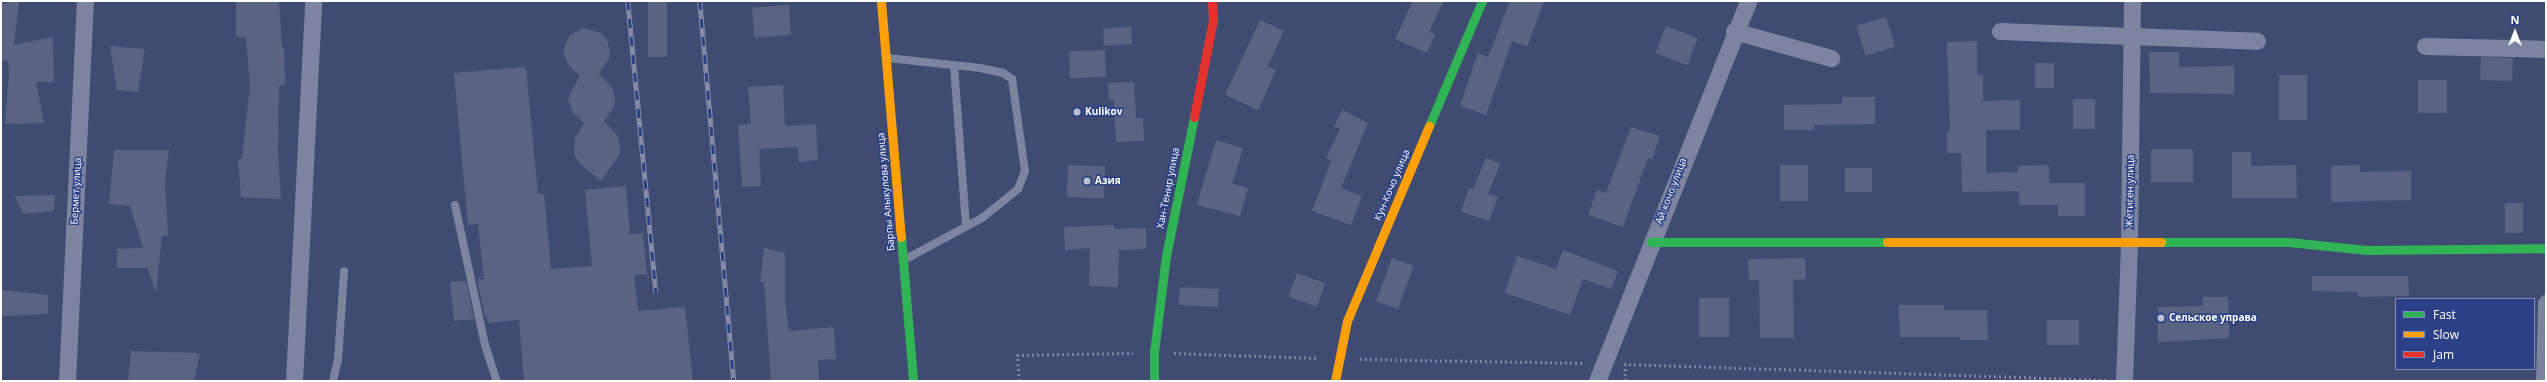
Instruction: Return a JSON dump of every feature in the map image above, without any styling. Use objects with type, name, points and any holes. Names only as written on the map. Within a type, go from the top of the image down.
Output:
[{"type":"street","name":"Бермет улица","points":[[67,381],[85,1]]},
{"type":"street","points":[[294,381],[313,1]]},
{"type":"street","name":"Барпы Алыкулова улица","points":[[881,1],[914,381]]},
{"type":"street","name":"Хан-Тенир улица","points":[[1154,381],[1154,352],[1166,256],[1213,20],[1212,1]]},
{"type":"street","points":[[1213,20],[1221,1]]},
{"type":"street","name":"Кун-Кочо улица","points":[[1335,381],[1346,321],[1482,1]]},
{"type":"street","name":"Ай кочо улица","points":[[1597,381],[1734,31],[1748,1]]},
{"type":"street","name":"Жетиген улица","points":[[2124,381],[2129,243],[2132,1]]},
{"type":"street","points":[[1734,31],[1831,58]]},
{"type":"street","points":[[2000,31],[2257,41]]},
{"type":"street","points":[[2425,46],[2546,49]]},
{"type":"street","points":[[1651,242],[2288,242],[2367,250],[2546,248]]},
{"type":"street","points":[[2544,381],[2546,303]]},
{"type":"lane","points":[[886,58],[1003,72],[1012,79],[1025,171],[1018,189],[982,218],[903,261]]},
{"type":"lane","points":[[954,66],[966,227]]},
{"type":"lane","points":[[455,206],[485,345],[497,381]]},
{"type":"lane","points":[[333,381],[338,360],[344,271]]},
{"type":"path","points":[[1019,381],[1017,355],[1154,352],[1339,358],[1604,363],[2156,381]]},
{"type":"path","points":[[1625,364],[1625,381]]},
{"type":"building","points":[[19,1],[14,45],[53,37],[54,82],[36,82],[44,123],[5,124],[9,72],[8,61],[1,61],[1,4]]},
{"type":"building","points":[[236,1],[279,1],[282,48],[284,47],[285,85],[279,85],[278,153],[281,199],[241,197],[238,159],[242,159],[250,85],[246,37],[236,37]]},
{"type":"building","points":[[648,1],[667,1],[667,57],[648,57]]},
{"type":"building","points":[[1413,1],[1444,1],[1429,32],[1435,35],[1427,53],[1395,39]]},
{"type":"building","points":[[1510,1],[1544,1],[1527,47],[1512,41],[1486,115],[1460,106],[1478,53],[1488,57]]},
{"type":"building","points":[[789,5],[791,35],[754,38],[752,8]]},
{"type":"building","points":[[1886,17],[1895,47],[1865,56],[1856,26]]},
{"type":"building","points":[[1260,20],[1284,31],[1268,66],[1276,70],[1258,110],[1225,95]]},
{"type":"building","points":[[1666,26],[1698,38],[1687,65],[1656,53]]},
{"type":"building","points":[[1131,27],[1132,44],[1104,45],[1103,28]]},
{"type":"building","points":[[584,28],[601,33],[607,40],[610,50],[609,59],[599,73],[612,88],[615,98],[614,107],[604,121],[617,135],[620,145],[619,155],[601,181],[578,162],[574,153],[575,138],[584,123],[573,113],[568,98],[580,76],[569,66],[563,51],[570,35]]},
{"type":"building","points":[[1977,41],[1977,75],[1983,75],[1983,101],[2020,100],[2020,130],[1986,130],[1986,173],[2018,172],[2018,166],[2049,165],[2049,183],[2085,183],[2085,216],[2058,216],[2058,205],[2019,205],[2019,191],[1962,192],[1961,153],[1947,153],[1947,131],[1950,131],[1947,42]]},
{"type":"building","points":[[110,46],[145,49],[138,92],[117,90]]},
{"type":"building","points":[[1105,50],[1106,77],[1070,78],[1069,51]]},
{"type":"building","points":[[2149,52],[2179,52],[2179,67],[2234,66],[2234,94],[2150,93]]},
{"type":"building","points":[[2481,57],[2513,58],[2512,81],[2480,80]]},
{"type":"building","points":[[2035,63],[2054,63],[2054,88],[2035,88]]},
{"type":"building","points":[[526,67],[538,194],[544,194],[551,269],[592,266],[585,190],[626,186],[630,234],[643,233],[647,274],[634,275],[638,311],[685,307],[693,381],[524,381],[519,320],[488,323],[487,317],[485,317],[477,279],[484,279],[478,224],[468,225],[454,73]]},
{"type":"building","points":[[2279,75],[2307,75],[2307,120],[2279,120]]},
{"type":"building","points":[[2418,80],[2447,80],[2447,113],[2418,113]]},
{"type":"building","points":[[1134,82],[1136,118],[1143,118],[1144,141],[1116,142],[1114,100],[1109,100],[1108,83]]},
{"type":"building","points":[[783,85],[785,126],[816,124],[818,160],[799,162],[798,147],[759,149],[761,186],[742,187],[738,125],[751,124],[748,87]]},
{"type":"building","points":[[1842,97],[1875,97],[1875,124],[1814,125],[1814,130],[1784,130],[1784,105],[1842,104]]},
{"type":"building","points":[[2073,99],[2095,99],[2095,129],[2073,129]]},
{"type":"building","points":[[1342,110],[1368,123],[1341,188],[1362,196],[1351,225],[1312,211],[1331,161],[1326,158],[1340,129],[1334,127]]},
{"type":"building","points":[[1631,127],[1660,136],[1652,159],[1648,158],[1623,227],[1588,215],[1597,190],[1606,193]]},
{"type":"building","points":[[1216,140],[1243,148],[1232,184],[1248,188],[1240,216],[1197,205]]},
{"type":"building","points":[[2151,149],[2193,149],[2193,182],[2151,182]]},
{"type":"building","points":[[114,150],[169,150],[165,182],[168,236],[162,235],[156,293],[148,268],[117,268],[117,249],[143,248],[130,206],[109,204]]},
{"type":"building","points":[[2232,152],[2251,152],[2251,166],[2296,165],[2297,198],[2232,198]]},
{"type":"building","points":[[1486,158],[1500,164],[1488,194],[1498,197],[1489,221],[1461,212],[1469,188],[1473,189]]},
{"type":"building","points":[[1068,165],[1105,166],[1104,198],[1067,197]]},
{"type":"building","points":[[1780,165],[1808,165],[1808,201],[1780,201]]},
{"type":"building","points":[[2360,165],[2360,172],[2411,171],[2411,200],[2331,202],[2331,166]]},
{"type":"building","points":[[1845,168],[1872,168],[1872,192],[1845,192]]},
{"type":"building","points":[[55,195],[54,211],[23,214],[15,196]]},
{"type":"building","points":[[2505,203],[2523,203],[2523,233],[2505,233]]},
{"type":"building","points":[[1114,225],[1114,229],[1146,228],[1146,249],[1119,250],[1118,287],[1089,286],[1090,248],[1065,250],[1064,227]]},
{"type":"building","points":[[764,248],[785,253],[785,301],[789,331],[834,327],[836,359],[818,360],[819,381],[771,381],[764,282],[760,282]]},
{"type":"building","points":[[1563,250],[1618,271],[1611,289],[1583,279],[1570,315],[1505,293],[1517,256],[1556,269]]},
{"type":"building","points":[[1392,258],[1414,266],[1398,309],[1376,301]]},
{"type":"building","points":[[1805,258],[1806,279],[1793,280],[1794,338],[1760,338],[1759,280],[1749,280],[1748,259]]},
{"type":"building","points":[[1297,273],[1325,283],[1317,307],[1288,296]]},
{"type":"building","points":[[2312,276],[2408,276],[2409,296],[2358,297],[2358,292],[2312,291]]},
{"type":"building","points":[[466,281],[474,319],[454,321],[450,282]]},
{"type":"building","points":[[1180,287],[1219,289],[1218,307],[1179,305]]},
{"type":"building","points":[[1,290],[48,295],[48,314],[1,316]]},
{"type":"building","points":[[2203,297],[2228,297],[2229,338],[2158,342],[2158,307],[2203,306]]},
{"type":"building","points":[[1699,298],[1729,298],[1729,337],[1699,337]]},
{"type":"building","points":[[1899,305],[1944,305],[1944,310],[1987,310],[1988,340],[1960,340],[1960,337],[1900,337]]},
{"type":"building","points":[[2047,320],[2079,320],[2079,345],[2047,345]]},
{"type":"building","points":[[131,351],[200,353],[194,381],[128,381]]},
{"type":"railway","points":[[628,1],[656,293]]},
{"type":"railway","points":[[700,1],[734,381]]},
{"type":"traffic: fast","points":[[1429,126],[1482,1]]},
{"type":"traffic: fast","points":[[1154,381],[1154,352],[1166,256],[1194,117]]},
{"type":"traffic: fast","points":[[901,237],[913,381]]},
{"type":"traffic: fast","points":[[1651,242],[1887,242]]},
{"type":"traffic: fast","points":[[2161,242],[2289,242],[2367,250],[2546,248]]},
{"type":"traffic: slow","points":[[881,1],[901,237]]},
{"type":"traffic: slow","points":[[1335,381],[1347,321],[1429,126]]},
{"type":"traffic: slow","points":[[1887,242],[2161,242]]},
{"type":"traffic: jam","points":[[1194,117],[1213,20],[1212,1]]},
{"type":"place","name":"Kulikov","points":[[1077,112]]},
{"type":"place","name":"Азия","points":[[1087,181]]},
{"type":"place","name":"Сельское управа","points":[[2161,318]]}]
